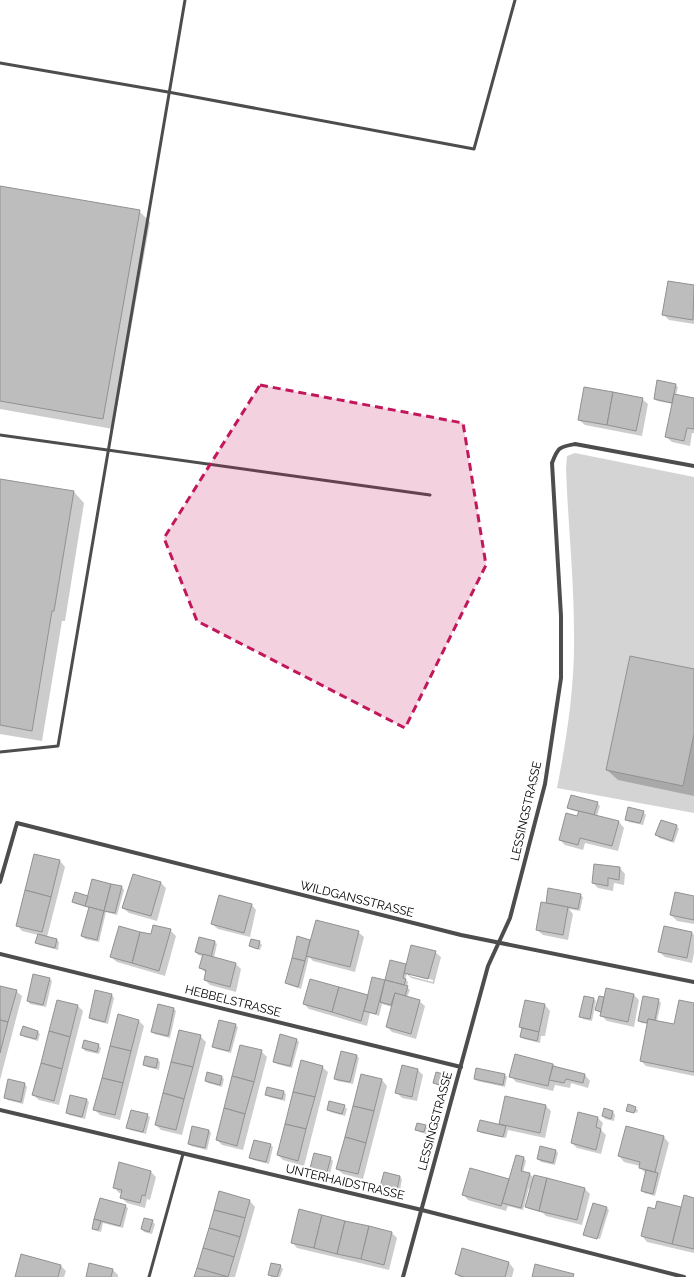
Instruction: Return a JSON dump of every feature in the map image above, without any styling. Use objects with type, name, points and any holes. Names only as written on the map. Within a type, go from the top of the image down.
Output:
[{"type":"street","name":"LESSINGSTRASSE","points":[[403,1277],[488,966],[510,918],[545,784],[560,678],[561,616],[552,463],[556,452],[562,446],[575,444],[694,466]]},
{"type":"street","name":"WILDGANSSTRASSE","points":[[0,882],[17,823],[460,935],[694,982]]},
{"type":"street","name":"HEBBELSTRASSE","points":[[0,954],[460,1068]]},
{"type":"street","name":"UNTERHAIDSTRASSE","points":[[0,1110],[422,1210],[684,1277]]},
{"type":"lane","points":[[0,752],[58,746],[184,0]]},
{"type":"lane","points":[[0,63],[168,92],[474,149],[516,0]]},
{"type":"lane","points":[[0,436],[430,495]]},
{"type":"lane","points":[[149,1277],[183,1154]]},
{"type":"highlighted area","points":[[260,385],[463,423],[486,565],[405,728],[197,621],[164,538]]},
{"type":"shaded area","points":[[575,453],[694,477],[694,813],[557,788],[572,691],[574,652],[573,592],[566,469],[567,456]]},
{"type":"building","points":[[0,186],[140,210],[103,419],[0,401]]},
{"type":"building","points":[[668,281],[694,285],[693,320],[662,315]]},
{"type":"building","points":[[657,380],[676,384],[672,403],[654,399]]},
{"type":"building","points":[[584,387],[613,392],[607,425],[578,420]]},
{"type":"building","points":[[613,392],[643,398],[636,431],[607,425]]},
{"type":"building","points":[[674,394],[694,398],[694,429],[687,428],[684,441],[665,437]]},
{"type":"building","points":[[0,479],[74,491],[32,731],[0,725]]},
{"type":"building","points":[[630,656],[694,669],[694,734],[683,786],[606,770]]},
{"type":"building","points":[[571,795],[598,802],[594,815],[567,808]]},
{"type":"building","points":[[628,807],[644,811],[640,823],[625,820]]},
{"type":"building","points":[[579,811],[619,821],[612,846],[580,838],[578,845],[559,840],[566,813],[577,816]]},
{"type":"building","points":[[661,820],[677,825],[672,841],[655,835]]},
{"type":"building","points":[[34,854],[60,860],[51,897],[25,890]]},
{"type":"building","points":[[594,864],[620,867],[619,880],[608,878],[608,886],[592,883]]},
{"type":"building","points":[[133,874],[161,882],[151,916],[122,908]]},
{"type":"building","points":[[92,879],[111,884],[104,911],[85,906]]},
{"type":"building","points":[[111,884],[122,886],[115,913],[104,911]]},
{"type":"building","points":[[548,888],[581,894],[578,909],[546,903]]},
{"type":"building","points":[[25,890],[51,897],[42,932],[16,926]]},
{"type":"building","points":[[75,892],[88,896],[85,906],[72,902]]},
{"type":"building","points":[[675,892],[694,896],[694,920],[670,915]]},
{"type":"building","points":[[219,895],[252,904],[244,933],[211,924]]},
{"type":"building","points":[[541,902],[568,907],[563,935],[536,930]]},
{"type":"building","points":[[89,907],[104,911],[97,940],[81,936]]},
{"type":"building","points":[[316,920],[359,931],[350,967],[306,956]]},
{"type":"building","points":[[153,925],[171,929],[159,971],[132,963],[140,932],[151,934]]},
{"type":"building","points":[[119,926],[140,932],[132,963],[110,957]]},
{"type":"building","points":[[664,926],[692,932],[687,958],[658,952]]},
{"type":"building","points":[[38,934],[57,939],[55,948],[35,943]]},
{"type":"building","points":[[297,936],[310,940],[305,961],[292,958]]},
{"type":"building","points":[[199,937],[215,941],[211,957],[195,952]]},
{"type":"building","points":[[251,939],[260,941],[258,949],[249,946]]},
{"type":"building","points":[[411,945],[436,951],[428,979],[404,973]]},
{"type":"building","points":[[203,954],[236,963],[230,987],[204,980],[206,970],[199,968]]},
{"type":"building","points":[[292,958],[305,961],[298,987],[285,983]]},
{"type":"building","points":[[390,960],[406,964],[403,978],[406,979],[404,985],[385,980]]},
{"type":"building","points":[[33,974],[50,978],[43,1005],[27,1001]]},
{"type":"building","points":[[372,977],[385,980],[376,1014],[364,1011]]},
{"type":"building","points":[[310,979],[339,987],[332,1012],[303,1004]]},
{"type":"building","points":[[385,980],[408,986],[405,996],[395,993],[391,1005],[380,1002]]},
{"type":"building","points":[[0,986],[17,990],[8,1022],[0,1020]]},
{"type":"building","points":[[339,987],[368,995],[361,1021],[332,1012]]},
{"type":"building","points":[[606,988],[634,994],[628,1022],[600,1016]]},
{"type":"building","points":[[95,990],[112,994],[105,1022],[89,1018]]},
{"type":"building","points":[[395,993],[420,1000],[411,1034],[386,1027]]},
{"type":"building","points":[[584,996],[594,998],[590,1019],[579,1017]]},
{"type":"building","points":[[599,996],[604,997],[601,1012],[595,1010]]},
{"type":"building","points":[[643,996],[659,999],[655,1020],[648,1019],[648,1023],[638,1021]]},
{"type":"building","points":[[57,1000],[78,1005],[70,1037],[49,1031]]},
{"type":"building","points":[[525,1000],[545,1004],[539,1032],[519,1027]]},
{"type":"building","points":[[679,1000],[694,1003],[694,1072],[640,1061],[648,1019],[674,1024]]},
{"type":"building","points":[[158,1004],[174,1008],[168,1036],[151,1032]]},
{"type":"building","points":[[118,1014],[139,1020],[131,1051],[110,1046]]},
{"type":"building","points":[[0,1020],[8,1022],[0,1053]]},
{"type":"building","points":[[219,1020],[236,1024],[229,1051],[212,1047]]},
{"type":"building","points":[[23,1026],[38,1031],[36,1039],[20,1035]]},
{"type":"building","points":[[522,1028],[539,1032],[537,1041],[520,1037]]},
{"type":"building","points":[[179,1030],[201,1035],[193,1067],[171,1062]]},
{"type":"building","points":[[49,1031],[70,1037],[62,1069],[41,1063]]},
{"type":"building","points":[[280,1034],[297,1039],[290,1066],[273,1062]]},
{"type":"building","points":[[84,1040],[99,1044],[97,1052],[82,1048]]},
{"type":"building","points":[[240,1045],[262,1050],[254,1082],[232,1076]]},
{"type":"building","points":[[110,1046],[131,1051],[123,1083],[102,1078]]},
{"type":"building","points":[[341,1051],[357,1055],[350,1082],[334,1079]]},
{"type":"building","points":[[515,1054],[553,1064],[548,1086],[509,1077]]},
{"type":"building","points":[[145,1056],[158,1059],[156,1068],[143,1065]]},
{"type":"building","points":[[301,1060],[323,1066],[315,1097],[293,1092]]},
{"type":"building","points":[[171,1062],[193,1067],[184,1099],[163,1093]]},
{"type":"building","points":[[41,1063],[62,1069],[54,1101],[32,1095]]},
{"type":"building","points":[[402,1065],[418,1069],[412,1097],[395,1093]]},
{"type":"building","points":[[553,1066],[585,1074],[583,1083],[566,1079],[564,1083],[549,1080]]},
{"type":"building","points":[[476,1068],[505,1074],[503,1085],[474,1079]]},
{"type":"building","points":[[207,1072],[222,1076],[220,1085],[205,1081]]},
{"type":"building","points":[[436,1072],[447,1075],[444,1086],[433,1083]]},
{"type":"building","points":[[361,1074],[382,1079],[374,1111],[353,1106]]},
{"type":"building","points":[[232,1076],[254,1082],[245,1114],[224,1108]]},
{"type":"building","points":[[102,1078],[123,1083],[115,1115],[93,1110]]},
{"type":"building","points":[[8,1079],[25,1083],[21,1102],[4,1098]]},
{"type":"building","points":[[267,1087],[284,1091],[282,1099],[265,1095]]},
{"type":"building","points":[[293,1092],[315,1097],[306,1129],[285,1124]]},
{"type":"building","points":[[163,1093],[184,1099],[176,1130],[155,1125]]},
{"type":"building","points":[[70,1095],[87,1099],[82,1117],[66,1113]]},
{"type":"building","points":[[505,1096],[546,1105],[540,1133],[499,1124]]},
{"type":"building","points":[[329,1101],[345,1105],[342,1114],[327,1110]]},
{"type":"building","points":[[628,1104],[636,1107],[634,1113],[626,1111]]},
{"type":"building","points":[[353,1106],[374,1111],[366,1143],[345,1137]]},
{"type":"building","points":[[224,1108],[245,1114],[237,1146],[216,1140]]},
{"type":"building","points":[[604,1108],[613,1111],[611,1119],[602,1116]]},
{"type":"building","points":[[131,1110],[148,1114],[143,1132],[126,1128]]},
{"type":"building","points":[[578,1112],[598,1117],[596,1127],[601,1129],[596,1150],[571,1143]]},
{"type":"building","points":[[480,1120],[506,1126],[503,1137],[477,1131]]},
{"type":"building","points":[[417,1123],[426,1125],[424,1132],[415,1130]]},
{"type":"building","points":[[285,1124],[306,1129],[298,1161],[277,1155]]},
{"type":"building","points":[[192,1126],[209,1130],[205,1148],[188,1144]]},
{"type":"building","points":[[626,1126],[664,1136],[655,1172],[639,1168],[640,1162],[618,1156]]},
{"type":"building","points":[[345,1137],[366,1143],[358,1174],[336,1169]]},
{"type":"building","points":[[254,1140],[271,1144],[266,1162],[249,1158]]},
{"type":"building","points":[[540,1146],[556,1150],[553,1163],[537,1159]]},
{"type":"building","points":[[314,1153],[331,1157],[326,1176],[309,1172]]},
{"type":"building","points":[[516,1155],[524,1157],[521,1171],[530,1173],[521,1208],[502,1203]]},
{"type":"building","points":[[119,1162],[151,1171],[145,1196],[142,1195],[140,1203],[120,1198],[122,1190],[113,1188]]},
{"type":"building","points":[[470,1168],[509,1179],[501,1206],[462,1195]]},
{"type":"building","points":[[646,1170],[658,1173],[653,1194],[641,1191]]},
{"type":"building","points":[[384,1172],[400,1176],[396,1194],[379,1190]]},
{"type":"building","points":[[534,1175],[547,1178],[539,1211],[525,1207]]},
{"type":"building","points":[[547,1178],[585,1188],[577,1220],[539,1211]]},
{"type":"building","points":[[219,1191],[250,1200],[245,1218],[214,1210]]},
{"type":"building","points":[[684,1195],[694,1198],[694,1249],[672,1244]]},
{"type":"building","points":[[100,1198],[126,1205],[120,1226],[94,1219]]},
{"type":"building","points":[[657,1201],[681,1207],[672,1244],[641,1236],[648,1207],[655,1209]]},
{"type":"building","points":[[593,1203],[607,1207],[597,1239],[583,1235]]},
{"type":"building","points":[[299,1209],[322,1215],[314,1248],[291,1243]]},
{"type":"building","points":[[214,1210],[245,1218],[240,1237],[209,1228]]},
{"type":"building","points":[[322,1215],[345,1221],[337,1254],[314,1248]]},
{"type":"building","points":[[144,1218],[153,1220],[149,1232],[141,1229]]},
{"type":"building","points":[[94,1219],[101,1221],[98,1230],[92,1229]]},
{"type":"building","points":[[345,1221],[369,1226],[361,1259],[337,1254]]},
{"type":"building","points":[[369,1226],[392,1232],[384,1265],[361,1259]]},
{"type":"building","points":[[209,1228],[240,1237],[234,1257],[203,1248]]},
{"type":"building","points":[[203,1248],[234,1257],[228,1277],[197,1268]]},
{"type":"building","points":[[462,1248],[509,1262],[505,1277],[464,1277],[455,1274]]},
{"type":"building","points":[[21,1254],[61,1265],[58,1277],[15,1277]]},
{"type":"building","points":[[89,1263],[113,1269],[111,1277],[86,1277]]},
{"type":"building","points":[[271,1263],[281,1265],[277,1277],[268,1275]]},
{"type":"building","points":[[535,1264],[574,1274],[573,1277],[532,1277]]},
{"type":"building","points":[[197,1268],[228,1277],[194,1277]]}]
